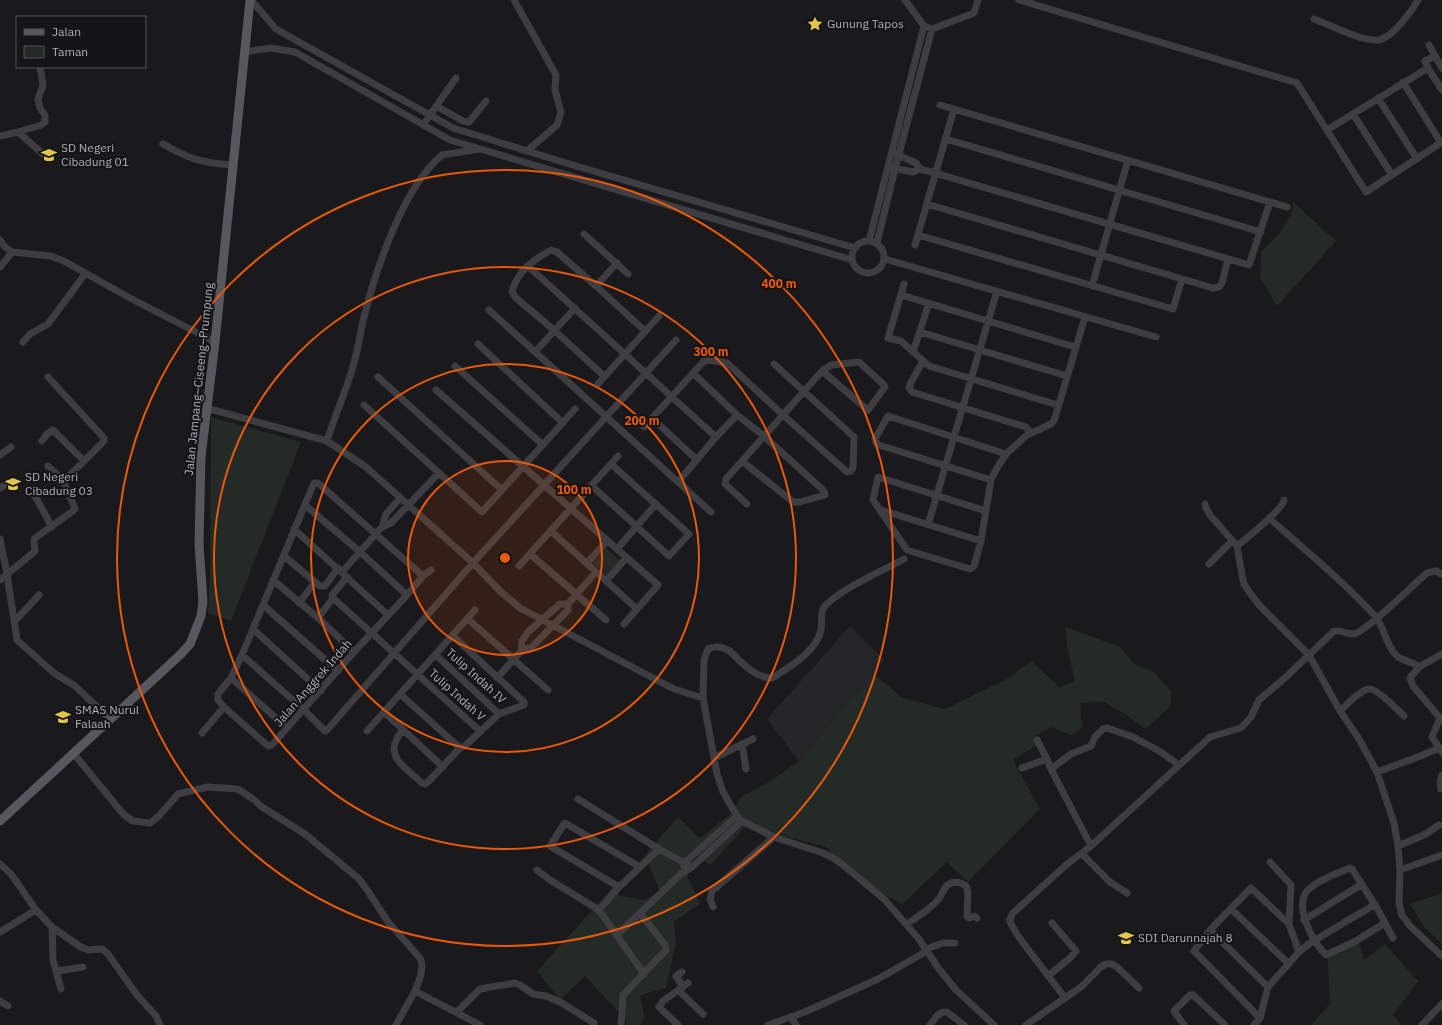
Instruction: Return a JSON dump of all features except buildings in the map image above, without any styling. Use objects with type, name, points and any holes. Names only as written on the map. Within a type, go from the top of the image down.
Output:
[{"type":"main road","name":"Jalan Jampang–Ciseeng–Prumpung","points":[[0,821],[181,654],[190,644],[201,616],[203,602],[199,544],[199,514],[201,457],[215,342],[232,165],[251,0]]},
{"type":"street","points":[[251,0],[276,29],[320,52],[453,128],[566,163],[855,248]]},
{"type":"street","points":[[514,0],[556,75],[555,90],[561,112],[557,125],[527,151]]},
{"type":"street","points":[[905,0],[924,26],[932,29],[974,13],[978,0]]},
{"type":"street","points":[[1019,0],[1298,83],[1366,192],[1441,142],[1403,82]]},
{"type":"street","points":[[1314,19],[1344,32],[1364,38],[1379,40],[1386,37],[1408,16],[1418,0]]},
{"type":"street","points":[[877,243],[891,168],[892,153],[924,26]]},
{"type":"street","points":[[869,241],[891,168],[900,154],[932,29]]},
{"type":"street","points":[[1429,45],[1442,68]]},
{"type":"street","points":[[245,52],[270,48],[295,52],[450,140],[852,260]]},
{"type":"street","points":[[314,62],[320,52]]},
{"type":"street","points":[[1435,56],[1425,61],[1442,90]]},
{"type":"street","points":[[0,136],[41,125],[45,122],[45,116],[38,104],[42,85],[40,68]]},
{"type":"street","points":[[1327,130],[1428,68]]},
{"type":"street","points":[[423,125],[456,78]]},
{"type":"street","points":[[1378,98],[1417,159]]},
{"type":"street","points":[[436,106],[463,121],[469,122],[473,119],[486,101]]},
{"type":"street","points":[[940,105],[1287,207]]},
{"type":"street","points":[[915,245],[954,109]]},
{"type":"street","points":[[1352,114],[1392,175]]},
{"type":"street","points":[[18,132],[43,154]]},
{"type":"street","points":[[946,139],[1261,232]]},
{"type":"street","points":[[163,144],[195,160],[214,164],[232,165]]},
{"type":"street","points":[[324,440],[354,363],[366,308],[396,224],[425,172],[442,155],[480,149]]},
{"type":"street","points":[[892,153],[900,154],[916,163],[920,169]]},
{"type":"street","points":[[1092,286],[1128,160]]},
{"type":"street","points":[[565,174],[566,163]]},
{"type":"street","points":[[891,168],[913,172],[920,169],[935,172],[1249,265],[1270,202]]},
{"type":"street","points":[[927,204],[1213,288],[1219,287],[1222,283],[1228,258]]},
{"type":"street","points":[[584,234],[628,274]]},
{"type":"street","points":[[918,235],[1173,309],[1182,279]]},
{"type":"street","points":[[0,240],[12,252],[50,256],[64,261],[85,274],[215,342]]},
{"type":"street","points":[[864,241],[877,243],[882,247],[884,253],[885,259],[883,266],[872,274],[866,274],[859,271],[852,260],[852,254],[855,248],[864,241]]},
{"type":"street","points":[[604,376],[554,330],[516,298],[512,292],[518,276],[528,266],[551,250],[562,256],[645,331]]},
{"type":"street","points":[[0,267],[12,252]]},
{"type":"street","points":[[885,259],[1156,337]]},
{"type":"street","points":[[596,286],[616,263]]},
{"type":"street","points":[[528,266],[716,437]]},
{"type":"street","points":[[23,342],[30,334],[48,324],[85,274]]},
{"type":"street","points":[[904,284],[888,338],[901,341],[929,366],[1058,405]]},
{"type":"street","points":[[928,525],[996,291]]},
{"type":"street","points":[[901,295],[1075,347]]},
{"type":"street","points":[[914,352],[929,303]]},
{"type":"street","points":[[535,352],[575,308]]},
{"type":"street","points":[[489,310],[710,512]]},
{"type":"street","points":[[598,384],[659,316]]},
{"type":"street","points":[[986,511],[878,477],[873,500],[907,550],[970,569],[974,566],[981,541],[986,511],[991,480],[1006,454],[1027,435],[1051,424],[1054,421],[1084,317]]},
{"type":"street","points":[[920,332],[1066,376]]},
{"type":"street","points":[[242,655],[303,709],[324,731],[328,730],[473,563],[676,340]]},
{"type":"street","points":[[478,344],[562,423]]},
{"type":"street","points":[[644,427],[706,360],[727,363],[847,472],[851,471],[853,468],[854,437],[774,364]]},
{"type":"street","points":[[923,361],[910,384],[912,392],[1026,427],[1031,433]]},
{"type":"street","points":[[747,504],[725,484],[726,479],[822,371],[831,365],[859,362],[882,383],[885,388],[868,410],[822,371]]},
{"type":"street","points":[[455,366],[542,445]]},
{"type":"street","points":[[694,374],[737,415],[764,436],[824,491],[825,495],[800,502],[793,502],[742,461]]},
{"type":"street","points":[[48,377],[104,438],[104,441],[64,482]]},
{"type":"street","points":[[378,377],[502,490]]},
{"type":"street","points":[[436,390],[658,585],[624,624]]},
{"type":"street","points":[[364,405],[482,512],[575,409]]},
{"type":"street","points":[[206,408],[324,440],[366,467],[473,563],[500,591],[520,608],[674,689],[703,698]]},
{"type":"street","points":[[678,482],[716,437],[737,415]]},
{"type":"street","points":[[991,480],[879,445],[876,443],[875,439],[888,416],[1006,454]]},
{"type":"street","points":[[652,418],[697,460]]},
{"type":"street","points":[[42,440],[53,430],[84,461]]},
{"type":"street","points":[[0,455],[11,448]]},
{"type":"street","points":[[519,566],[618,456]]},
{"type":"street","points":[[592,486],[669,556],[689,534],[611,464]]},
{"type":"street","points":[[0,580],[31,556],[35,551],[35,538],[52,527],[74,509],[64,482],[48,466]]},
{"type":"street","points":[[382,527],[391,523],[438,472]]},
{"type":"street","points":[[202,733],[224,707],[218,700],[218,696],[231,678],[242,655],[314,483],[318,483],[423,576]]},
{"type":"street","points":[[35,496],[52,527]]},
{"type":"street","points":[[284,556],[314,582],[320,586],[324,586],[342,572],[376,534],[382,527],[386,514],[400,498]]},
{"type":"street","points":[[1210,564],[1269,518],[1282,505],[1284,500]]},
{"type":"street","points":[[617,549],[656,504]]},
{"type":"street","points":[[1205,504],[1210,515],[1235,544],[1244,584],[1250,594],[1309,655],[1340,711],[1359,739],[1377,772],[1394,823],[1400,870],[1399,904],[1402,915],[1410,926],[1442,956]]},
{"type":"street","points":[[304,505],[407,595]]},
{"type":"street","points":[[881,510],[981,541]]},
{"type":"street","points":[[1269,518],[1340,580],[1377,618],[1389,645],[1397,655],[1405,661],[1419,667]]},
{"type":"street","points":[[294,529],[388,614]]},
{"type":"street","points":[[551,531],[637,609]]},
{"type":"street","points":[[0,539],[17,640],[54,673],[75,686],[110,719]]},
{"type":"street","points":[[587,564],[607,541]]},
{"type":"street","points":[[530,554],[606,620]]},
{"type":"street","points":[[606,581],[626,558]]},
{"type":"street","points":[[904,559],[849,588],[826,605],[822,612],[822,629],[815,643],[804,656],[772,678],[762,677],[756,674],[725,649],[713,646],[708,649],[704,660],[703,698],[717,774],[723,792],[739,819],[774,837],[835,858],[884,900],[907,924],[927,950],[939,970],[956,990],[994,1025]]},
{"type":"street","name":"Jalan Anggrek Indah","points":[[224,707],[268,746],[270,746],[321,691],[388,614],[423,576],[431,570]]},
{"type":"street","points":[[1065,998],[1010,924],[1010,919],[1013,913],[1066,865],[1091,846],[1210,737],[1241,728],[1251,717],[1259,700],[1336,631],[1355,634],[1377,618],[1427,573],[1436,571],[1442,574]]},
{"type":"street","points":[[318,618],[333,598],[332,595],[342,572]]},
{"type":"street","points":[[497,678],[521,651],[532,647],[568,610],[568,604],[596,572]]},
{"type":"street","points":[[273,580],[318,618],[354,652]]},
{"type":"street","points":[[299,603],[314,582]]},
{"type":"street","points":[[14,622],[39,595]]},
{"type":"street","name":"Tulip Indah V","points":[[333,598],[480,731]]},
{"type":"street","points":[[521,651],[523,638],[560,604],[568,604]]},
{"type":"street","points":[[263,605],[338,671]]},
{"type":"street","points":[[367,731],[475,610]]},
{"type":"street","points":[[468,619],[548,690]]},
{"type":"street","points":[[253,629],[321,691]]},
{"type":"street","points":[[403,730],[395,741],[394,753],[398,760],[417,779],[425,784],[460,748],[465,746],[500,713],[523,706],[525,703],[453,636]]},
{"type":"street","points":[[1377,772],[1441,750],[1432,736],[1440,718],[1411,682],[1410,678],[1419,667],[1442,654]]},
{"type":"street","name":"Tulip Indah IV","points":[[436,655],[500,713]]},
{"type":"street","points":[[231,678],[287,728]]},
{"type":"street","points":[[1340,711],[1359,694],[1368,689],[1372,689],[1404,716]]},
{"type":"street","points":[[400,694],[460,748]]},
{"type":"street","points":[[384,712],[443,767]]},
{"type":"street","points":[[1051,769],[1071,754],[1090,746],[1095,737],[1103,729],[1107,728],[1133,737],[1160,752],[1179,765]]},
{"type":"street","points":[[714,758],[753,739]]},
{"type":"street","points":[[1037,740],[1091,846]]},
{"type":"street","points":[[742,744],[746,768]]},
{"type":"street","points":[[74,754],[124,815],[132,821],[150,823],[159,816],[178,794],[208,787],[238,790],[305,834],[358,878],[388,922],[422,962],[422,968],[415,990],[396,1025]]},
{"type":"street","points":[[1022,768],[1047,759]]},
{"type":"street","points":[[1441,790],[1440,782],[1442,776]]},
{"type":"street","points":[[578,799],[692,867]]},
{"type":"street","points":[[681,874],[685,862],[739,819]]},
{"type":"street","points":[[617,935],[681,874],[692,867],[739,819]]},
{"type":"street","points":[[619,887],[550,846],[565,823],[640,867]]},
{"type":"street","points":[[1398,846],[1426,834],[1439,825]]},
{"type":"street","points":[[713,906],[710,899],[712,891],[774,837]]},
{"type":"street","points":[[599,910],[619,887],[659,848]]},
{"type":"street","points":[[1082,854],[1110,882],[1127,893]]},
{"type":"street","points":[[1400,870],[1442,856]]},
{"type":"street","points":[[1270,862],[1291,885],[1289,924]]},
{"type":"street","points":[[0,864],[11,874],[36,910],[52,927],[81,947],[88,950],[102,949],[105,951],[137,995],[156,1016],[160,1025]]},
{"type":"street","points":[[1307,946],[1303,912],[1305,895],[1308,890],[1322,880],[1350,868],[1362,884],[1392,938]]},
{"type":"street","points":[[537,870],[550,880],[599,910],[644,974]]},
{"type":"street","points":[[907,924],[938,900],[947,885],[955,882],[962,883],[966,886],[968,893],[967,916],[969,918],[973,916],[977,918]]},
{"type":"street","points":[[1304,920],[1362,884]]},
{"type":"street","points":[[1260,1018],[1194,951],[1210,930],[1251,888],[1289,924],[1307,946],[1324,953],[1328,954],[1354,942],[1385,923]]},
{"type":"street","points":[[1254,1025],[1260,1018],[1268,987],[1307,946],[1374,905]]},
{"type":"street","points":[[1231,909],[1289,964]]},
{"type":"street","points":[[0,932],[36,910]]},
{"type":"street","points":[[621,1025],[623,995],[666,950],[665,945],[640,913]]},
{"type":"street","points":[[1048,976],[1070,958],[1076,951],[1052,923]]},
{"type":"street","points":[[52,927],[53,960],[61,989]]},
{"type":"street","points":[[1210,930],[1268,987]]},
{"type":"street","points":[[768,1025],[791,1018],[878,979],[927,950],[943,943],[955,943]]},
{"type":"street","points":[[1026,1025],[1081,986],[1106,964],[1112,964],[1117,967],[1139,988]]},
{"type":"street","points":[[57,971],[83,967]]},
{"type":"street","points":[[682,972],[676,976],[703,1014]]},
{"type":"street","points":[[457,1012],[480,989],[514,983],[520,985],[533,994],[546,996],[594,1023]]},
{"type":"street","points":[[678,1025],[659,1007],[663,1002],[683,987]]},
{"type":"street","points":[[415,990],[480,1025]]},
{"type":"street","points":[[1184,1025],[1174,1012],[1190,995],[1196,997],[1225,1025]]},
{"type":"street","points":[[0,1001],[8,1006]]},
{"type":"street","points":[[1422,1025],[1442,1004]]},
{"type":"street","points":[[930,1025],[940,1012],[944,1011],[964,1025]]},
{"type":"street","points":[[791,1018],[796,1025]]},
{"type":"shaded area","points":[[850,626],[884,660],[875,669],[876,675],[849,699],[799,761],[767,719]]},
{"type":"green space","points":[[1293,202],[1336,241],[1277,306],[1260,278],[1261,252],[1279,234],[1292,212]]},
{"type":"green space","points":[[211,417],[301,442],[231,621],[208,613],[210,576]]},
{"type":"green space","points":[[606,548],[620,560],[607,576],[593,563]]},
{"type":"green space","points":[[1066,627],[1120,647],[1134,664],[1154,672],[1171,691],[1171,706],[1145,729],[1127,715],[1104,702],[1080,703],[1082,728],[1071,735],[1051,727],[1035,736],[1037,745],[1013,760],[1040,809],[968,882],[947,862],[902,904],[861,882],[826,847],[768,832],[750,822],[710,865],[694,854],[681,861],[700,904],[674,921],[676,943],[666,988],[640,995],[644,1017],[641,1025],[628,1025],[625,1019],[585,976],[560,1000],[537,971],[615,885],[620,896],[644,900],[660,892],[645,855],[678,817],[700,838],[733,812],[741,797],[771,781],[799,761],[849,699],[876,675],[902,698],[945,709],[1009,678],[1031,661],[1059,687],[1075,681],[1067,647]]},
{"type":"green space","points":[[1442,893],[1442,944],[1425,928],[1410,904]]},
{"type":"green space","points":[[1359,943],[1364,960],[1385,944],[1418,981],[1393,1015],[1402,1025],[1311,1025],[1330,1004],[1327,950]]},
{"type":"place","name":"Gunung Tapos","points":[[815,24]]},
{"type":"place","name":"SD Negeri Cibadung 01","points":[[49,155]]},
{"type":"place","name":"SD Negeri Cibadung 03","points":[[13,484]]},
{"type":"place","name":"SMAS Nurul Falaah","points":[[63,717]]},
{"type":"place","name":"SDI Darunnajah 8","points":[[1126,938]]}]
